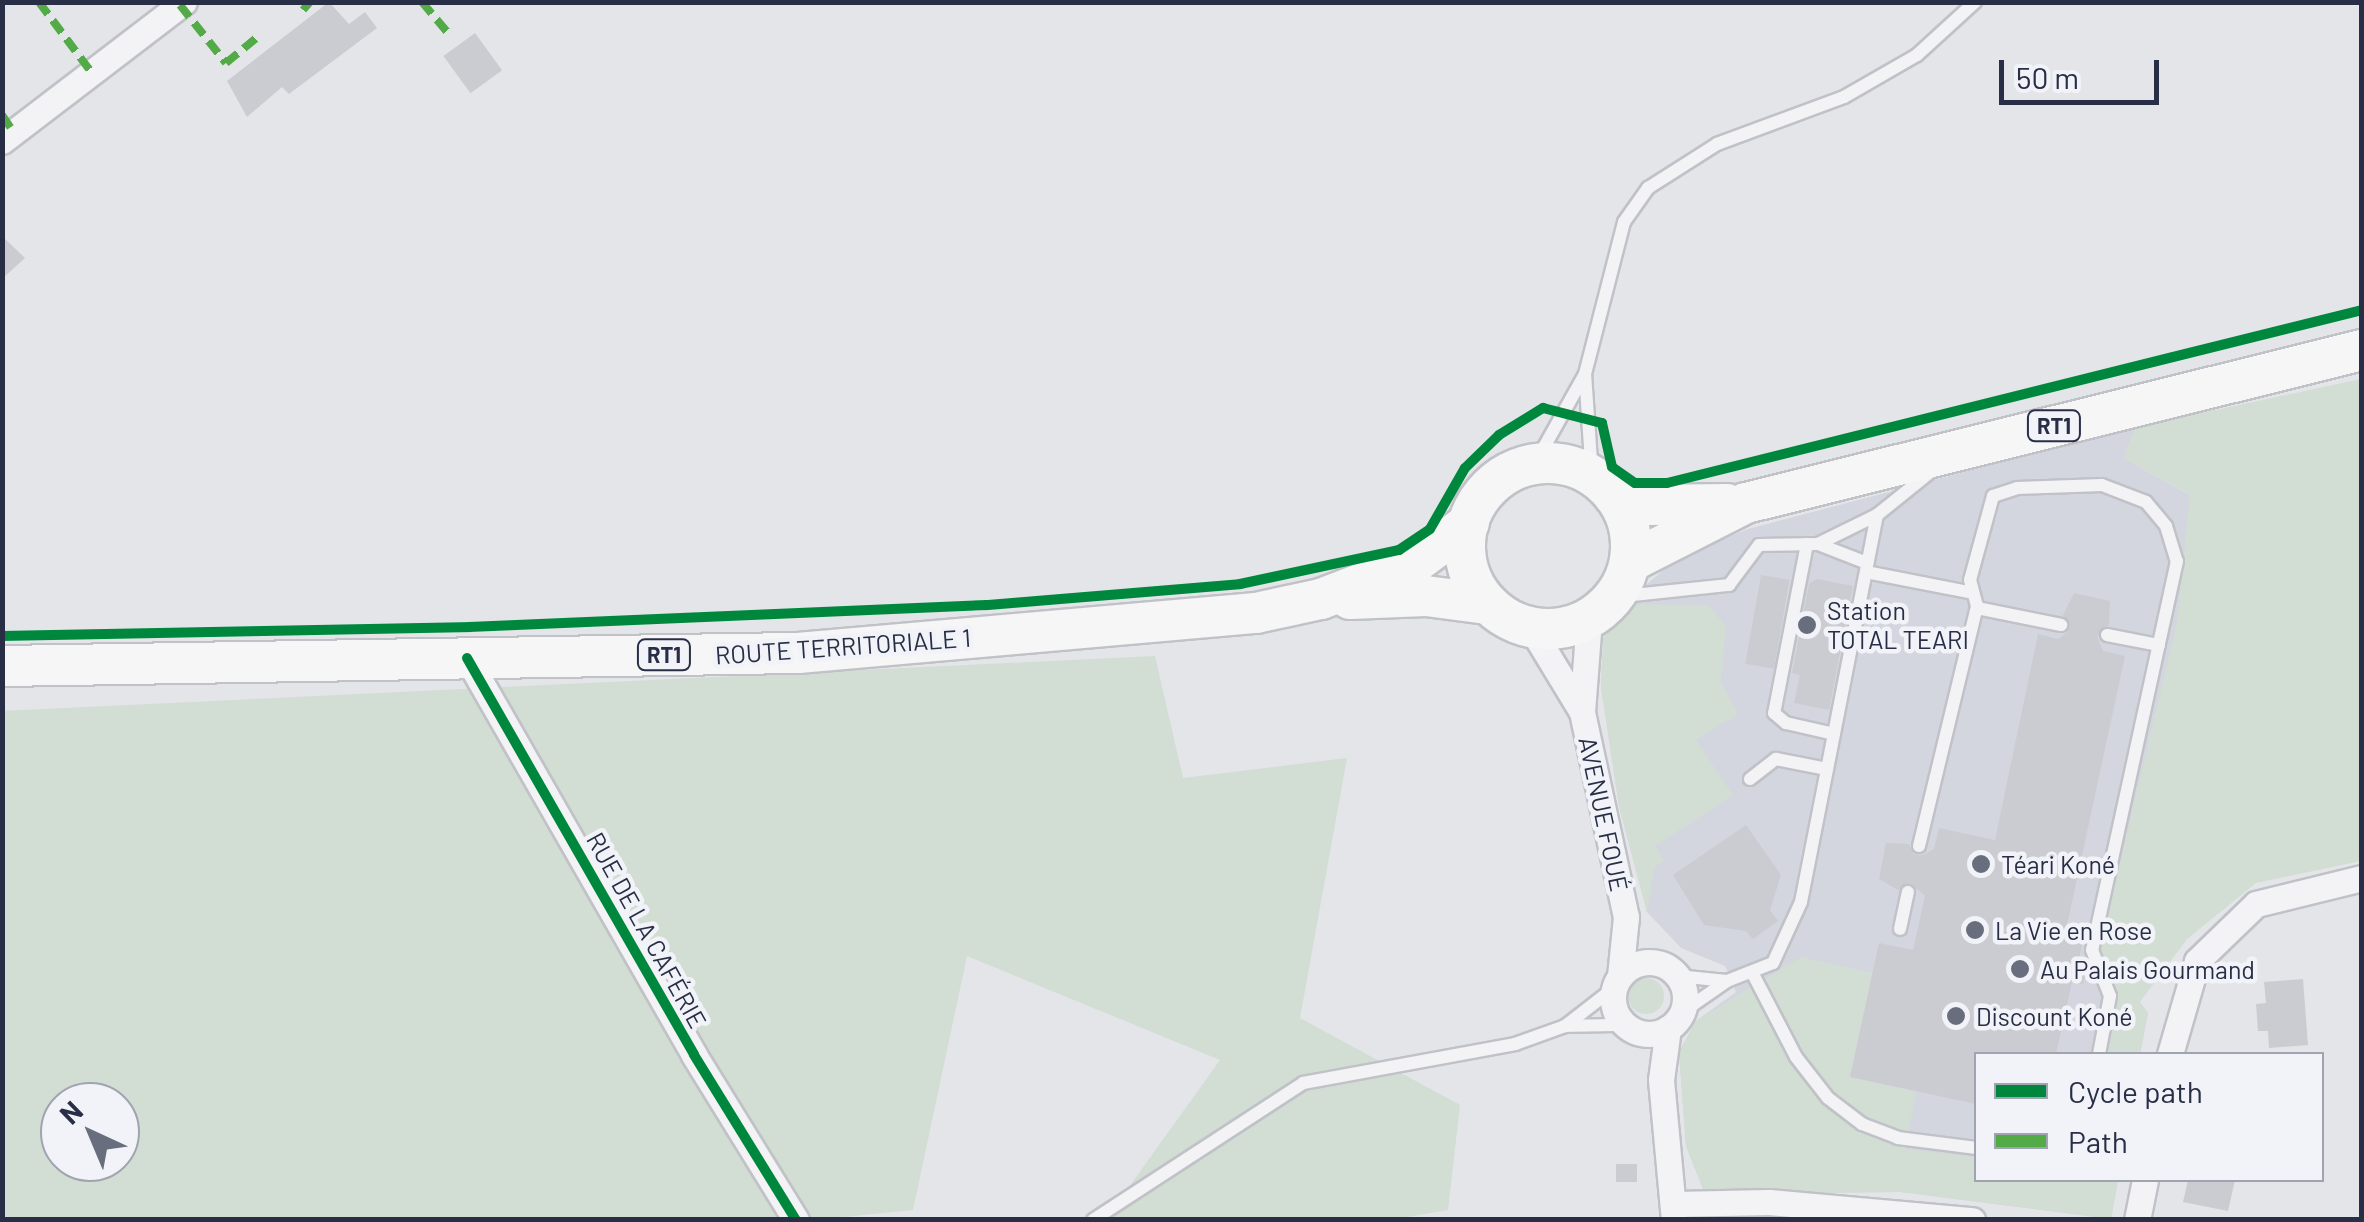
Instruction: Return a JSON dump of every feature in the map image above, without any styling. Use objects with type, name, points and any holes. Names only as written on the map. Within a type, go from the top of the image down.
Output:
[{"type":"main road","name":"RT1","points":[[1603,486],[1648,505],[1746,503],[2362,350]]},
{"type":"main road","points":[[1534,464],[1603,486],[1631,539],[1611,593],[1531,628],[1488,604],[1468,566],[1469,523],[1493,485],[1534,464]]},
{"type":"main road","name":"RT1","points":[[1611,593],[1746,503]]},
{"type":"main road","name":"ROUTE TERRITORIALE 1","points":[[2,666],[798,653],[1256,613],[1322,599],[1415,563],[1469,523]]},
{"type":"main road","name":"ROUTE TERRITORIALE 1","points":[[1322,599],[1426,596],[1488,604]]},
{"type":"street","points":[[2,141],[184,2]]},
{"type":"street","name":"AVENUE FOUÉ","points":[[1582,712],[1611,593]]},
{"type":"street","name":"AVENUE FOUÉ","points":[[1531,628],[1582,712],[1626,917],[1617,982]]},
{"type":"street","name":"RUE DE LA CAFÉRIE","points":[[467,658],[694,1055],[796,1220]]},
{"type":"street","points":[[2171,1052],[2198,961],[2256,904],[2362,878]]},
{"type":"street","name":"AVENUE FOUÉ","points":[[1626,917],[1666,969]]},
{"type":"street","points":[[1660,1080],[1614,1008],[1617,982],[1635,964],[1666,969],[1684,994],[1660,1080],[1675,1212],[1769,1202],[1972,1220]]},
{"type":"street","points":[[1630,1028],[1675,1021]]},
{"type":"street","points":[[2138,1220],[2145,1182]]},
{"type":"lane","points":[[1534,464],[1586,374],[1624,222],[1648,188],[1717,144],[1844,97],[1917,54],[1975,2]]},
{"type":"lane","points":[[1586,374],[1603,486]]},
{"type":"lane","points":[[1611,593],[1729,585],[1759,545],[1813,544],[1877,516],[1955,451]]},
{"type":"lane","points":[[1919,846],[1977,608],[1969,592],[1993,496],[2017,488],[2102,484],[2146,502],[2166,526],[2177,561],[2092,950],[2110,996],[2099,1052]]},
{"type":"lane","points":[[1675,1021],[1727,981],[1773,964],[1800,902],[1877,516]]},
{"type":"lane","points":[[1813,544],[1867,568],[1969,592]]},
{"type":"lane","points":[[1813,544],[1774,713],[1777,720],[1834,734]]},
{"type":"lane","points":[[1977,608],[2061,626]]},
{"type":"lane","points":[[2107,635],[2159,646]]},
{"type":"lane","points":[[1750,779],[1776,758],[1827,769]]},
{"type":"lane","points":[[1900,929],[1908,892]]},
{"type":"lane","points":[[1666,969],[1727,981]]},
{"type":"lane","points":[[1753,974],[1796,1058],[1828,1098],[1862,1124],[1898,1138],[1974,1148]]},
{"type":"lane","points":[[1093,1220],[1302,1082],[1514,1044],[1565,1026],[1617,982]]},
{"type":"lane","points":[[1565,1026],[1630,1028]]},
{"type":"shaded area","points":[[2361,379],[2361,861],[2256,883],[2187,939],[2140,1002],[2148,1013],[2140,1052],[2105,1052],[2117,997],[2099,952],[2177,622],[2190,495],[2124,458],[2136,427]]},
{"type":"shaded area","points":[[2136,427],[2124,458],[2225,515],[2140,1002],[2148,1013],[2140,1052],[1974,1052],[1974,1182],[2118,1182],[2111,1219],[1901,1192],[1705,1194],[1686,1146],[1679,1052],[1696,1021],[1736,992],[1725,966],[1681,948],[1647,912],[1619,806],[1601,687],[1603,638],[1623,604],[1678,558],[1748,529]]},
{"type":"shaded area","points":[[1623,604],[1708,605],[1726,626],[1721,682],[1738,714],[1696,740],[1733,795],[1655,846],[1664,860],[1654,868],[1647,912],[1619,806],[1601,687],[1603,638]]},
{"type":"shaded area","points":[[1155,656],[1183,778],[1347,758],[1300,1018],[1460,1105],[1448,1210],[1390,1220],[1106,1219],[1220,1060],[967,956],[913,1210],[814,1220],[3,1219],[2,711]]},
{"type":"shaded area","points":[[1801,957],[1873,973],[1850,1077],[1916,1091],[1906,1149],[1974,1157],[1974,1182],[2118,1182],[2111,1219],[1901,1192],[1705,1194],[1686,1146],[1679,1052],[1696,1021]]},
{"type":"shaded area","points":[[1646,978],[1658,984],[1664,996],[1658,1008],[1646,1014],[1634,1008],[1628,996],[1634,984]]},
{"type":"building","points":[[329,2],[349,24],[365,12],[377,28],[289,94],[282,87],[247,117],[227,81]]},
{"type":"building","points":[[475,33],[502,70],[470,93],[443,56]]},
{"type":"building","points":[[2,236],[25,258],[2,279]]},
{"type":"building","points":[[1761,575],[1790,580],[1774,669],[1745,664]]},
{"type":"building","points":[[1817,579],[1853,586],[1829,710],[1794,703],[1800,675],[1792,673],[1809,584]]},
{"type":"building","name":"Téari Koné","points":[[2074,593],[2110,601],[2109,625],[2097,637],[2103,651],[2125,656],[2067,925],[2085,929],[2078,965],[2087,967],[2083,984],[2072,982],[2056,1052],[1974,1052],[1974,1104],[1850,1077],[1879,943],[1913,950],[1925,896],[1911,883],[1898,890],[1879,879],[1886,843],[1909,844],[1913,854],[1923,855],[1934,849],[1939,828],[1995,840],[2038,634],[2058,639],[2069,631],[2063,615]]},
{"type":"building","points":[[1746,825],[1781,875],[1770,910],[1778,921],[1753,939],[1746,931],[1704,925],[1673,875]]},
{"type":"building","points":[[2303,979],[2308,1045],[2269,1048],[2268,1031],[2258,1031],[2256,1004],[2266,1003],[2264,982]]},
{"type":"building","points":[[1616,1164],[1637,1164],[1637,1182],[1616,1182]]},
{"type":"building","points":[[2188,1182],[2235,1182],[2228,1211],[2183,1202]]},
{"type":"marked path","points":[[39,2],[92,73]]},
{"type":"marked path","points":[[303,10],[310,2]]},
{"type":"marked path","points":[[422,2],[447,32]]},
{"type":"marked path","points":[[180,5],[226,63],[261,34]]},
{"type":"marked path","points":[[2,115],[14,133]]},
{"type":"cycle path","points":[[2,636],[469,627],[987,605],[1240,584],[1399,550],[1430,529],[1465,468],[1499,435],[1543,408],[1602,423],[1612,467],[1635,483],[1667,483],[2362,310]]},
{"type":"cycle path","points":[[467,658],[694,1055],[796,1220]]},
{"type":"place","name":"Station TOTAL TEARI","points":[[1807,625]]},
{"type":"place","name":"Téari Koné","points":[[1981,864]]},
{"type":"place","name":"La Vie en Rose","points":[[1975,930]]},
{"type":"place","name":"Au Palais Gourmand","points":[[2020,969]]},
{"type":"place","name":"Discount Koné","points":[[1956,1016]]}]
